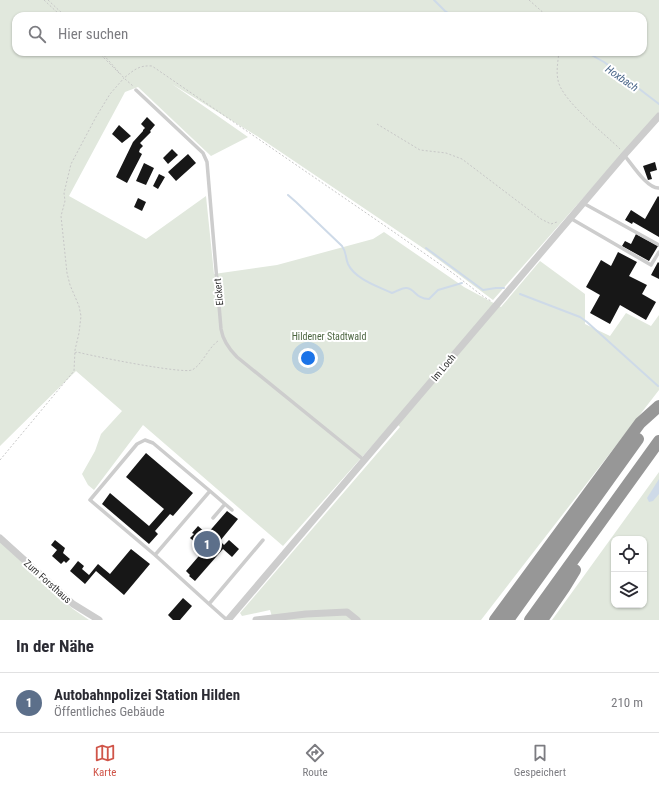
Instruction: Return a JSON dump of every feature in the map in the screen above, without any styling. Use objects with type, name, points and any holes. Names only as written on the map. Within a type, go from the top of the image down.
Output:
[{"type":"highway","points":[[495,620],[640,423],[659,406]]},
{"type":"highway","points":[[508,620],[659,410]]},
{"type":"highway","points":[[530,620],[659,441]]},
{"type":"highway","points":[[542,620],[564,588],[609,512]]},
{"type":"highway","points":[[488,620],[539,559]]},
{"type":"street","name":"Im Loch","points":[[228,620],[570,218],[659,116]]},
{"type":"street","name":"Zum Forsthaus","points":[[0,538],[73,604],[99,620]]},
{"type":"street","points":[[256,620],[306,614],[347,612],[357,620]]},
{"type":"lane","name":"Eickert","points":[[136,90],[203,153],[207,162],[223,339]]},
{"type":"lane","points":[[625,154],[647,183],[652,187],[659,188]]},
{"type":"lane","points":[[583,203],[659,245]]},
{"type":"lane","points":[[570,218],[651,265],[659,252]]},
{"type":"lane","points":[[223,339],[238,357],[364,460]]},
{"type":"lane","points":[[228,620],[90,500],[137,444],[145,440],[153,443],[232,510]]},
{"type":"lane","points":[[155,556],[210,491]]},
{"type":"lane","points":[[213,518],[225,504]]},
{"type":"lane","points":[[209,604],[263,540]]},
{"type":"path","points":[[44,0],[57,12]]},
{"type":"path","points":[[48,0],[61,12]]},
{"type":"path","points":[[529,0],[542,12]]},
{"type":"path","points":[[102,56],[136,90]]},
{"type":"path","points":[[105,56],[124,78]]},
{"type":"path","points":[[559,56],[557,69],[558,80],[563,93],[576,108],[625,154]]},
{"type":"path","points":[[0,460],[74,371],[74,353],[82,316],[70,285],[68,273],[62,216],[65,201],[64,193],[71,164],[110,94],[124,78],[136,68],[143,65],[152,66],[398,235],[484,297],[493,301]]},
{"type":"path","points":[[377,124],[420,150],[446,153],[462,159],[551,224],[570,218]]},
{"type":"path","points":[[74,353],[77,352],[174,370],[188,371],[198,365],[206,353],[216,343],[223,339]]},
{"type":"green space","name":"Hildener Stadtwald","points":[[0,0],[659,0],[659,112],[493,300],[423,248],[257,136],[172,84],[248,137],[211,156],[138,87],[125,92],[69,196],[146,239],[206,196],[214,274],[277,265],[373,239],[384,232],[464,287],[501,307],[540,261],[585,294],[585,324],[610,336],[626,313],[651,326],[659,315],[659,390],[481,620],[273,620],[270,610],[242,616],[240,613],[400,427],[394,421],[283,546],[143,425],[94,490],[88,485],[82,474],[95,451],[101,434],[122,411],[76,371],[0,446]]},
{"type":"green space","points":[[659,472],[659,620],[552,620],[611,538],[611,608],[647,608],[647,536],[613,536]]},
{"type":"green space","points":[[0,541],[73,609],[89,620],[0,620]]},
{"type":"water","points":[[659,479],[659,494],[653,501],[649,502],[647,498]]},
{"type":"building","points":[[147,117],[155,125],[150,131],[151,132],[140,143],[143,146],[139,152],[142,154],[127,183],[116,177],[133,142],[145,128],[141,124]]},
{"type":"building","points":[[119,125],[131,136],[122,143],[112,134]]},
{"type":"building","points":[[172,149],[178,155],[168,164],[163,158]]},
{"type":"building","points":[[188,154],[196,163],[176,181],[168,172]]},
{"type":"building","points":[[655,162],[657,170],[650,172],[652,179],[648,180],[643,166]]},
{"type":"building","points":[[144,163],[154,168],[146,185],[136,181]]},
{"type":"building","points":[[159,174],[165,177],[158,189],[153,186]]},
{"type":"building","points":[[658,196],[659,237],[633,222],[632,224],[625,220],[631,210],[645,219]]},
{"type":"building","points":[[138,198],[146,202],[142,211],[134,207]]},
{"type":"building","points":[[636,234],[658,246],[649,261],[622,246],[625,241],[631,244]]},
{"type":"building","points":[[618,252],[637,262],[629,276],[647,285],[642,294],[656,302],[646,320],[620,305],[610,324],[590,313],[600,295],[586,287],[601,260],[611,266]]},
{"type":"building","points":[[658,262],[659,263],[659,279],[651,275]]},
{"type":"building","points":[[146,453],[193,493],[173,516],[170,514],[155,531],[158,534],[149,544],[102,504],[110,493],[149,526],[164,509],[126,477]]},
{"type":"building","points":[[227,511],[238,519],[220,541],[224,545],[229,540],[239,549],[232,557],[223,549],[195,581],[186,571],[204,550],[190,538],[194,534],[192,533],[198,526],[207,534]]},
{"type":"building","points":[[55,540],[65,548],[63,553],[70,559],[66,563],[64,561],[61,564],[52,556],[57,550],[51,545]]},
{"type":"building","points":[[131,549],[150,564],[124,595],[96,571],[85,584],[70,571],[78,561],[84,566],[82,569],[89,575],[98,564],[110,574]]},
{"type":"building","points":[[183,598],[192,606],[180,620],[173,620],[168,615]]},
{"type":"waterway","name":"Hoxbach","points":[[434,0],[447,12]]},
{"type":"waterway","name":"Hoxbach","points":[[593,56],[604,62],[659,104]]},
{"type":"waterway","points":[[288,195],[342,246],[351,269],[361,278],[373,285],[392,293],[407,288],[412,290],[418,296],[429,299],[438,290],[462,283]]},
{"type":"waterway","points":[[426,248],[483,290],[504,288]]},
{"type":"waterway","points":[[520,294],[580,317],[658,386]]},
{"type":"place","name":"Autobahnpolizei Station Hilden","points":[[207,544]]}]
